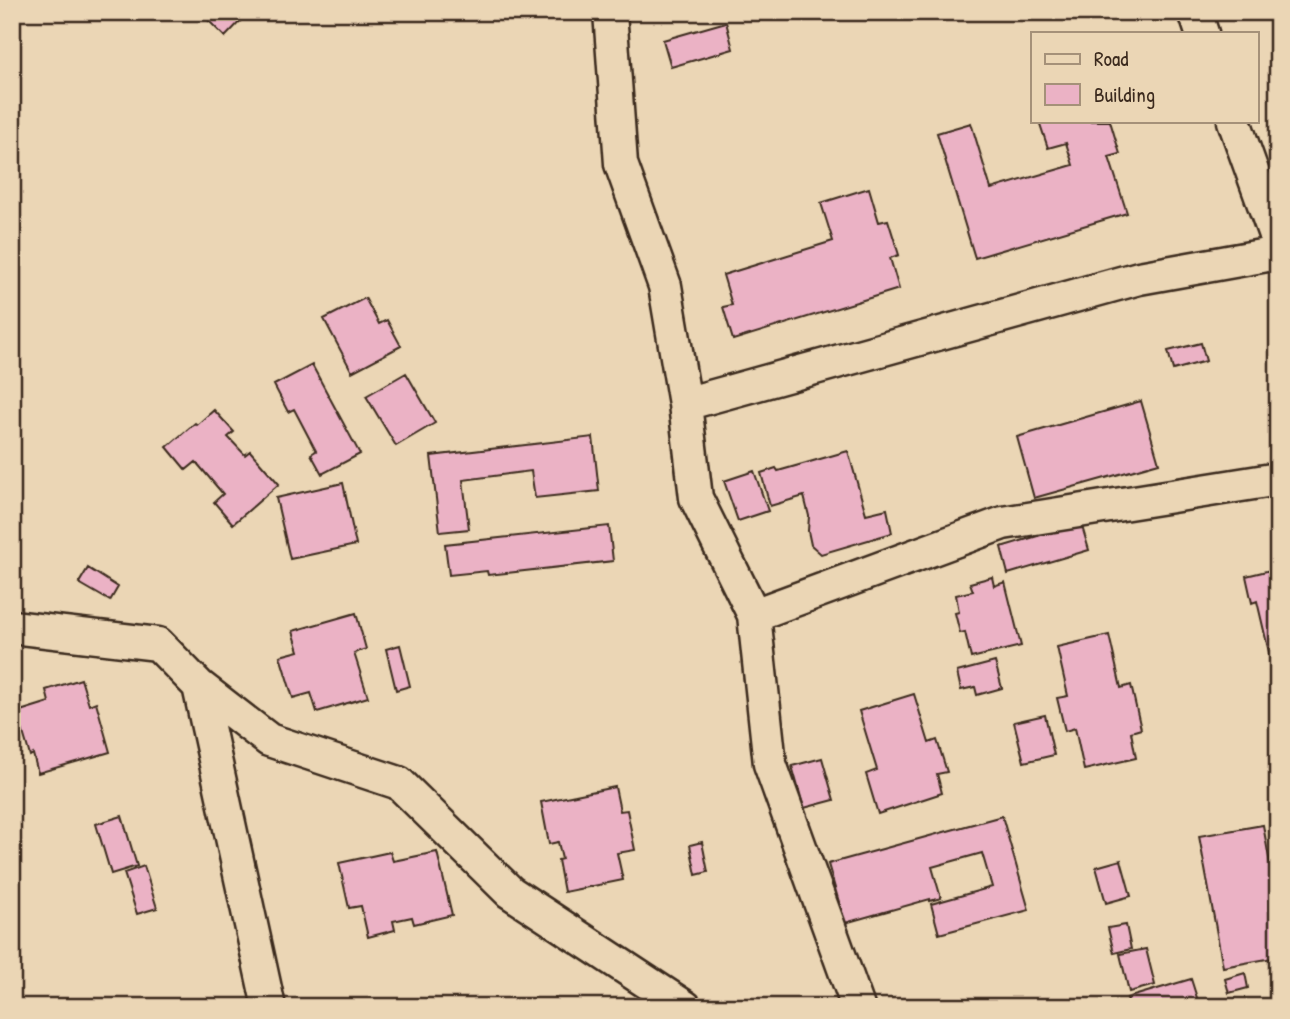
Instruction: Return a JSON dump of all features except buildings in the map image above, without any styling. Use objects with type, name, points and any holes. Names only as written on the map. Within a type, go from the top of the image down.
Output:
[{"type":"street","points":[[610,12],[621,164],[665,286],[685,404],[696,498],[754,615],[770,764],[858,1007]]},
{"type":"street","points":[[1195,12],[1202,32]]},
{"type":"street","points":[[685,404],[1139,278],[1278,251],[1275,234],[1234,122]]},
{"type":"street","points":[[754,615],[1003,523],[1278,479]]},
{"type":"street","points":[[12,627],[159,644],[200,686],[270,740],[398,783],[510,892],[685,1007]]},
{"type":"street","points":[[200,686],[269,1007]]}]
